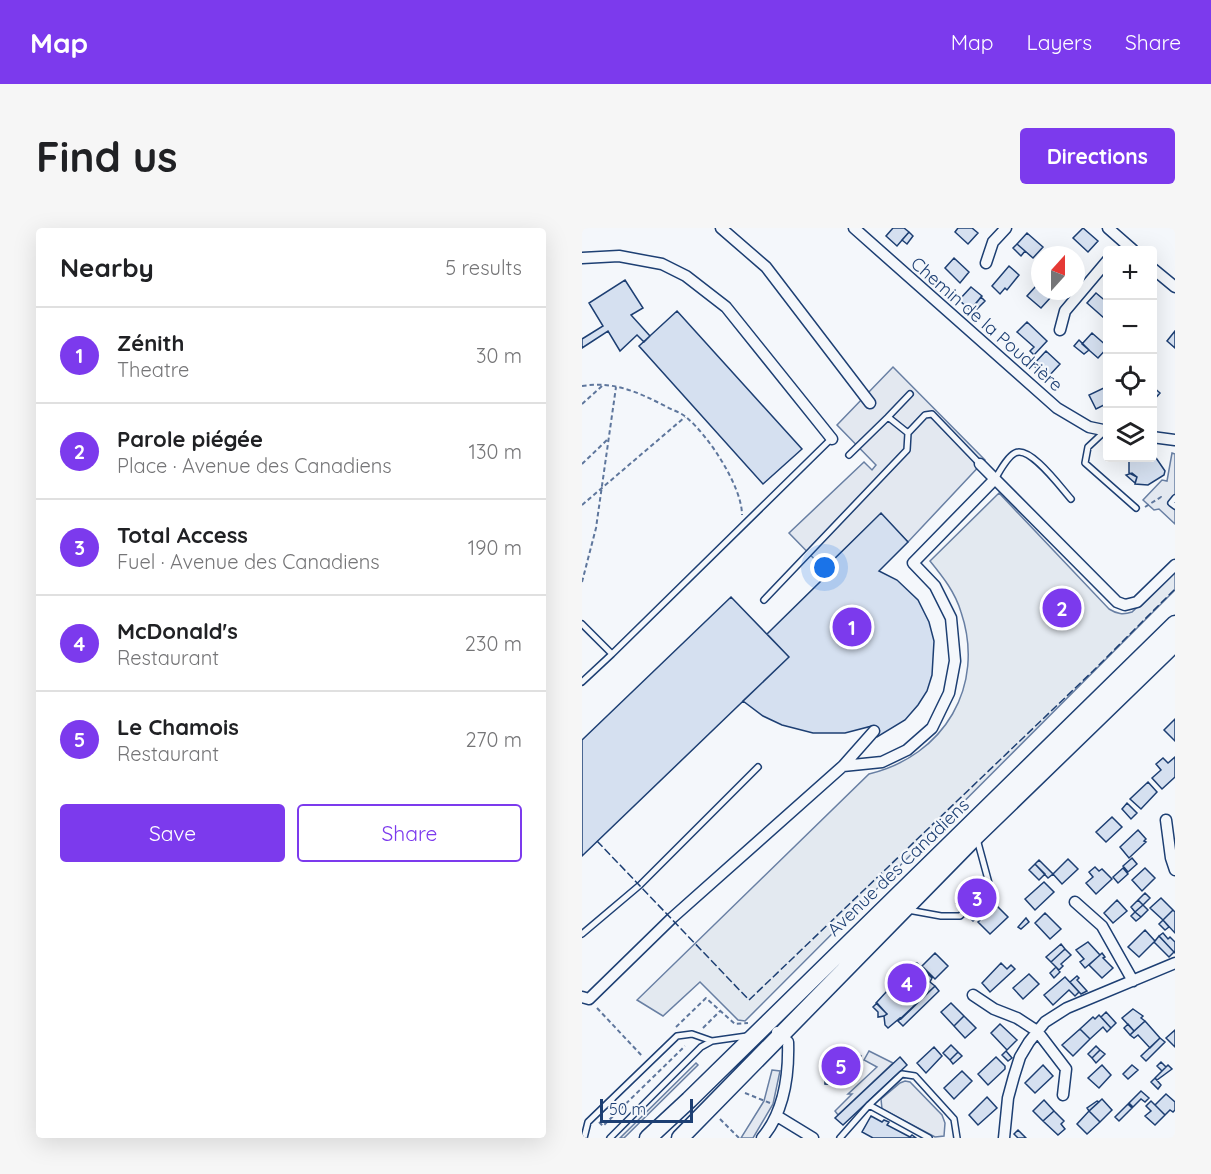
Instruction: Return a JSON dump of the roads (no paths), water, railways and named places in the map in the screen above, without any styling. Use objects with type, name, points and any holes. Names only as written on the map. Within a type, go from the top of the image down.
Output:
[{"type":"main road","name":"Avenue des Canadiens","points":[[648,1138],[757,1027],[1175,624]]},
{"type":"main road","name":"Avenue des Canadiens","points":[[680,1138],[976,836],[1175,643]]},
{"type":"street","points":[[721,228],[733,236],[766,267],[870,403]]},
{"type":"street","name":"Chemin de la Poudrière","points":[[854,228],[1057,408],[1089,427],[1103,430]]},
{"type":"street","points":[[986,263],[993,242],[1006,228]]},
{"type":"street","points":[[1108,228],[1129,246]]},
{"type":"street","points":[[1119,246],[1123,241]]},
{"type":"street","points":[[582,258],[619,256],[662,264],[686,276],[726,308],[832,439]]},
{"type":"street","points":[[1060,330],[1065,311],[1103,265]]},
{"type":"street","points":[[1157,272],[1175,287]]},
{"type":"street","points":[[1157,438],[1175,440]]},
{"type":"street","points":[[980,464],[1117,602],[1125,606],[1137,602],[1175,565]]},
{"type":"street","points":[[843,766],[882,762],[907,750],[932,728],[949,693],[955,661],[951,618],[935,586],[913,563],[995,479]]},
{"type":"street","points":[[586,998],[843,766],[874,731]]},
{"type":"street","points":[[1166,820],[1171,858],[1175,870]]},
{"type":"street","points":[[1075,902],[1102,926],[1133,981]]},
{"type":"street","points":[[1004,1138],[1008,1098],[1020,1057],[1045,1022],[1067,1008],[1175,963]]},
{"type":"street","points":[[973,995],[994,1009],[1017,1018],[1037,1031],[1066,1069],[1063,1095]]},
{"type":"street","points":[[757,1027],[780,1035],[788,1042],[784,1092],[778,1112],[762,1138]]},
{"type":"street","points":[[778,1112],[813,1138]]},
{"type":"lane","points":[[849,456],[910,394]]},
{"type":"lane","points":[[764,600],[907,450],[908,433],[925,415],[932,414],[980,464]]},
{"type":"lane","points":[[888,417],[908,433]]},
{"type":"lane","points":[[1103,434],[1088,447],[1085,463],[1136,508]]},
{"type":"lane","points":[[582,682],[832,439]]},
{"type":"lane","points":[[995,479],[1012,455],[1018,451],[1024,452],[1034,457],[1071,499]]},
{"type":"lane","points":[[582,624],[612,654]]},
{"type":"lane","points":[[582,934],[640,885],[758,767]]},
{"type":"lane","points":[[904,909],[941,916],[960,916],[990,886],[976,836]]},
{"type":"lane","points":[[610,1138],[694,1054],[712,1041],[757,1027]]},
{"type":"lane","points":[[584,1138],[585,1129],[594,1117],[677,1036],[692,1034],[712,1041]]},
{"type":"lane","points":[[840,1138],[902,1074],[915,1076],[954,1119],[957,1138]]},
{"type":"lane","points":[[869,1106],[929,1138]]},
{"type":"place","name":"Parole piégée","points":[[1062,608]]},
{"type":"place","name":"Zénith","points":[[852,627]]},
{"type":"place","name":"Total Access","points":[[977,898]]},
{"type":"place","name":"McDonald's","points":[[907,983]]},
{"type":"place","name":"Le Chamois","points":[[841,1066]]}]
